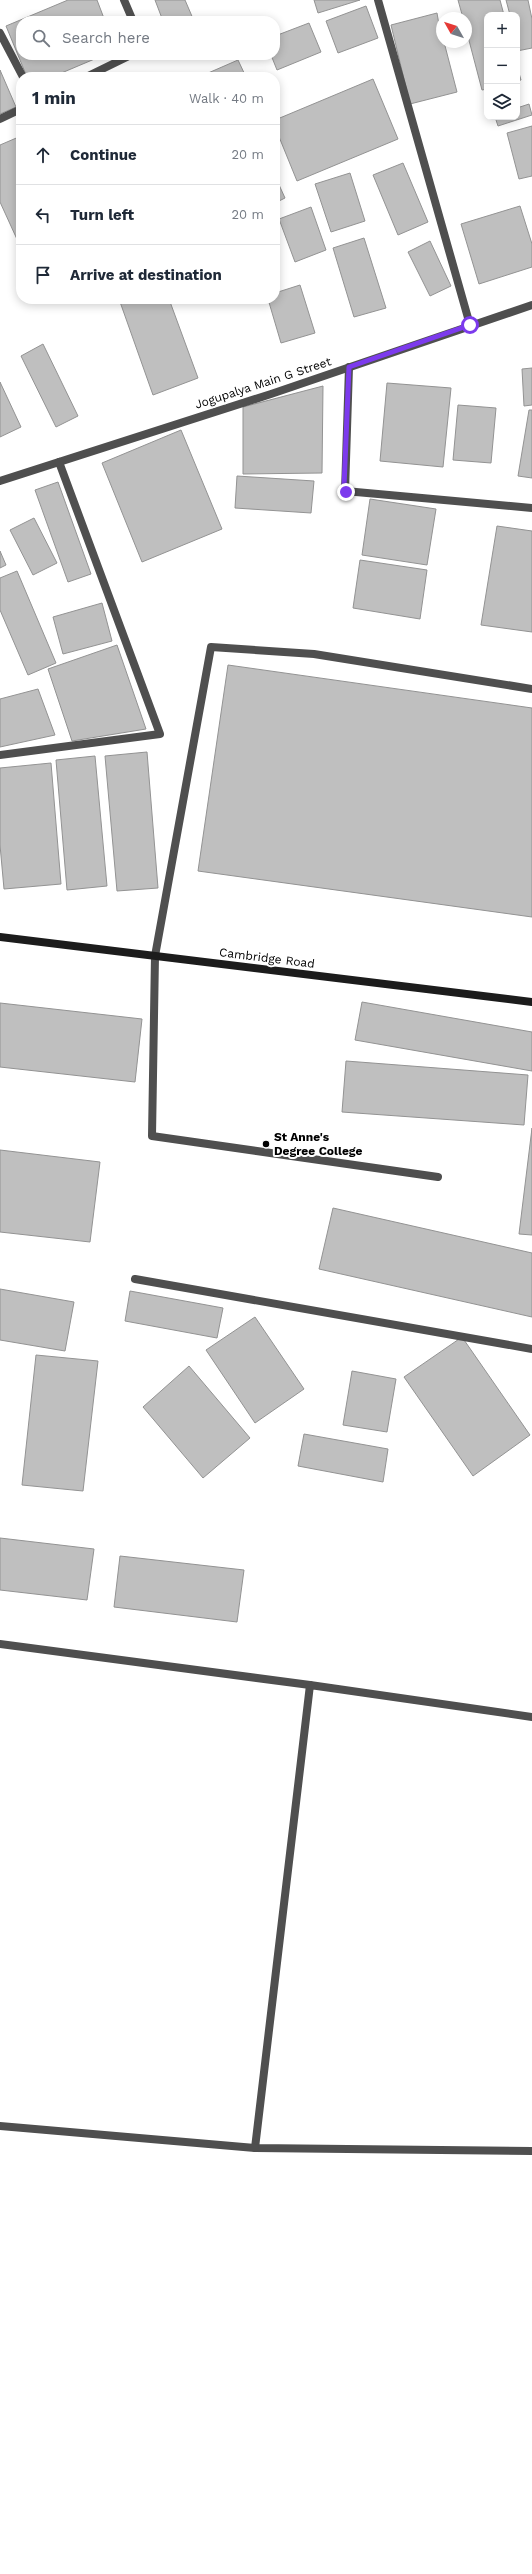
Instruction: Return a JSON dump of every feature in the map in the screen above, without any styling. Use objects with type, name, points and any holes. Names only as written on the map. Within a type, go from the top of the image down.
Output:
[{"type":"street","points":[[124,0],[131,16]]},
{"type":"street","points":[[378,0],[470,325]]},
{"type":"street","points":[[0,33],[20,72]]},
{"type":"street","points":[[96,72],[121,60]]},
{"type":"street","points":[[0,119],[16,111]]},
{"type":"street","name":"Jogupalya Main G Street","points":[[0,482],[532,305]]},
{"type":"street","points":[[349,367],[344,492],[532,508]]},
{"type":"street","points":[[0,755],[160,734],[59,462]]},
{"type":"street","points":[[438,1176],[152,1136],[155,956],[211,647],[314,654],[532,689]]},
{"type":"street","name":"Cambridge Road","points":[[0,937],[532,1002]]},
{"type":"street","points":[[135,1278],[532,1349]]},
{"type":"street","points":[[0,1644],[310,1685],[532,1717]]},
{"type":"street","points":[[255,2148],[310,1685]]},
{"type":"street","points":[[0,2126],[255,2148],[532,2151]]},
{"type":"building","points":[[68,0],[97,0],[103,16],[30,16]]},
{"type":"building","points":[[155,0],[185,0],[192,16],[161,16]]},
{"type":"building","points":[[314,0],[360,0],[318,13]]},
{"type":"building","points":[[458,0],[500,0],[503,12],[484,12],[484,90],[482,90],[471,48],[472,12],[461,12]]},
{"type":"building","points":[[506,0],[528,0],[532,19],[532,48],[520,50],[520,12],[509,12]]},
{"type":"building","points":[[366,6],[378,38],[338,53],[326,21]]},
{"type":"building","points":[[436,13],[436,48],[446,48],[457,92],[410,104],[391,25]]},
{"type":"building","points":[[16,22],[16,50],[6,26]]},
{"type":"building","points":[[309,23],[321,52],[277,70],[273,60],[280,60],[280,34]]},
{"type":"building","points":[[20,60],[92,60],[64,72],[25,72]]},
{"type":"building","points":[[238,60],[244,72],[210,72]]},
{"type":"building","points":[[0,70],[16,107],[0,114]]},
{"type":"building","points":[[373,79],[398,139],[297,181],[280,139],[280,118]]},
{"type":"building","points":[[529,104],[532,115],[520,119],[520,107]]},
{"type":"building","points":[[496,120],[517,120],[498,126]]},
{"type":"building","points":[[532,126],[532,176],[519,179],[507,133]]},
{"type":"building","points":[[16,138],[16,237],[0,202],[0,145]]},
{"type":"building","points":[[403,163],[428,222],[398,235],[373,175]]},
{"type":"building","points":[[350,173],[365,221],[331,232],[315,184]]},
{"type":"building","points":[[280,187],[285,198],[280,200]]},
{"type":"building","points":[[520,206],[532,244],[532,267],[479,284],[461,224]]},
{"type":"building","points":[[311,207],[326,250],[295,262],[280,219]]},
{"type":"building","points":[[364,238],[386,308],[354,317],[333,248]]},
{"type":"building","points":[[430,241],[451,286],[430,296],[408,252]]},
{"type":"building","points":[[300,285],[315,333],[281,343],[269,304],[280,304],[280,291]]},
{"type":"building","points":[[121,304],[171,304],[198,378],[153,395]]},
{"type":"building","points":[[43,344],[78,416],[56,427],[21,356]]},
{"type":"building","points":[[532,368],[532,405],[524,406],[522,369]]},
{"type":"building","points":[[0,382],[21,427],[0,437]]},
{"type":"building","points":[[387,383],[451,388],[443,467],[380,461]]},
{"type":"building","points":[[323,386],[322,473],[243,474],[243,407]]},
{"type":"building","points":[[458,405],[496,408],[491,463],[453,460]]},
{"type":"building","points":[[529,410],[532,410],[532,478],[518,476]]},
{"type":"building","points":[[181,430],[222,529],[142,562],[102,463]]},
{"type":"building","points":[[237,476],[314,481],[311,513],[235,508]]},
{"type":"building","points":[[58,482],[91,574],[68,582],[35,490]]},
{"type":"building","points":[[370,499],[436,509],[427,565],[362,555]]},
{"type":"building","points":[[34,518],[57,563],[33,575],[10,530]]},
{"type":"building","points":[[497,526],[532,531],[532,632],[481,625]]},
{"type":"building","points":[[0,551],[6,565],[0,568]]},
{"type":"building","points":[[360,560],[427,570],[420,619],[353,608]]},
{"type":"building","points":[[17,571],[56,663],[28,675],[0,610],[0,578]]},
{"type":"building","points":[[102,603],[112,641],[63,654],[53,617]]},
{"type":"building","points":[[117,645],[146,729],[72,741],[48,669]]},
{"type":"building","points":[[228,665],[532,708],[532,917],[198,871]]},
{"type":"building","points":[[38,689],[55,735],[0,747],[0,699]]},
{"type":"building","points":[[147,752],[158,888],[117,891],[105,756]]},
{"type":"building","points":[[95,756],[107,886],[67,890],[56,760]]},
{"type":"building","points":[[51,763],[61,884],[4,889],[0,845],[0,768]]},
{"type":"building","points":[[362,1002],[532,1032],[532,1071],[355,1040]]},
{"type":"building","points":[[0,1003],[142,1019],[135,1082],[0,1067]]},
{"type":"building","points":[[346,1061],[528,1075],[524,1125],[342,1112]]},
{"type":"building","points":[[532,1128],[532,1235],[519,1234]]},
{"type":"building","points":[[0,1150],[100,1162],[90,1242],[0,1232]]},
{"type":"building","points":[[333,1208],[532,1253],[532,1317],[319,1269]]},
{"type":"building","points":[[0,1289],[74,1302],[65,1351],[0,1340]]},
{"type":"building","points":[[130,1291],[223,1308],[217,1338],[125,1321]]},
{"type":"building","points":[[255,1317],[304,1389],[255,1423],[206,1350]]},
{"type":"building","points":[[462,1337],[530,1435],[473,1476],[404,1377]]},
{"type":"building","points":[[36,1355],[98,1361],[83,1491],[22,1485]]},
{"type":"building","points":[[189,1366],[250,1438],[203,1478],[143,1407]]},
{"type":"building","points":[[352,1371],[396,1379],[387,1432],[343,1425]]},
{"type":"building","points":[[304,1434],[388,1449],[383,1482],[298,1466]]},
{"type":"building","points":[[0,1538],[94,1549],[87,1600],[0,1590]]},
{"type":"building","points":[[120,1556],[244,1570],[237,1622],[114,1607]]},
{"type":"place","name":"St Anne's Degree College","points":[[266,1144]]},
{"type":"route","points":[[346,492],[344,492],[344,487],[349,367],[470,325]]}]
